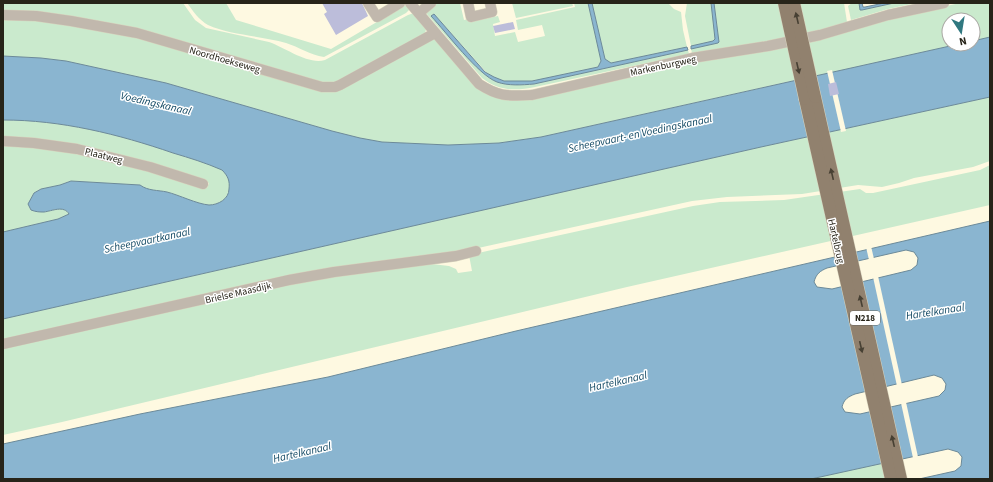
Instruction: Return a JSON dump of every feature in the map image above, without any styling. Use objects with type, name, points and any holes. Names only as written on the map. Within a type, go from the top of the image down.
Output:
[{"type":"main road","name":"Hartelbrug","points":[[784,3],[891,479]]},
{"type":"main road","name":"Hartelbrug","points":[[794,3],[901,479]]},
{"type":"street","points":[[368,3],[377,17],[400,3]]},
{"type":"street","points":[[415,8],[431,3]]},
{"type":"street","points":[[468,3],[471,17],[492,12],[490,3]]},
{"type":"street","name":"Markenburgweg","points":[[415,8],[479,84],[492,92],[507,96],[532,95],[692,58],[768,46],[820,35],[888,15],[944,3]]},
{"type":"street","name":"Noordhoekseweg","points":[[3,15],[36,16],[130,32],[329,88],[340,85],[435,33]]},
{"type":"street","name":"Plaatweg","points":[[3,141],[34,143],[77,149],[150,166],[203,184]]},
{"type":"street","name":"Brielse Maasdijk","points":[[3,344],[289,280],[334,272],[456,256],[476,251]]},
{"type":"green space","points":[[3,3],[183,3],[195,20],[206,28],[269,42],[304,58],[318,61],[325,60],[414,13],[426,29],[425,34],[346,79],[325,85],[196,47],[3,13]]},
{"type":"green space","points":[[187,3],[226,3],[236,20],[331,49],[404,6],[410,9],[406,13],[324,57],[314,55],[286,43],[226,31],[208,25],[199,18]]},
{"type":"green space","points":[[437,3],[460,3],[464,20],[473,18],[474,21],[498,16],[500,22],[493,24],[495,36],[515,32],[518,42],[545,36],[542,25],[518,30],[516,20],[575,7],[574,3],[588,3],[601,61],[598,67],[532,81],[504,81],[486,72],[434,14],[432,16],[481,71],[489,78],[506,84],[534,84],[688,50],[689,54],[535,87],[521,89],[501,88],[482,78],[426,13]]},
{"type":"green space","points":[[512,3],[572,3],[573,6],[516,18]]},
{"type":"green space","points":[[592,3],[668,3],[674,9],[681,12],[687,47],[611,63],[605,59]]},
{"type":"green space","points":[[687,3],[711,3],[716,37],[713,41],[691,46],[685,16]]},
{"type":"green space","points":[[714,3],[779,3],[787,38],[692,53],[691,49],[719,42]]},
{"type":"green space","points":[[799,3],[844,3],[847,22],[806,34]]},
{"type":"green space","points":[[852,3],[859,3],[859,7],[862,10],[894,3],[916,3],[888,9],[851,20],[848,6]]},
{"type":"green space","points":[[960,3],[990,3],[990,37],[981,39],[981,12],[941,12],[941,48],[815,76],[807,42],[883,20]]},
{"type":"green space","points":[[3,17],[30,18],[133,34],[325,90],[433,39],[438,41],[451,55],[504,98],[702,60],[789,46],[796,80],[541,137],[499,143],[447,145],[382,142],[332,131],[166,83],[66,61],[3,56]]},
{"type":"green space","points":[[990,97],[990,161],[973,167],[914,178],[882,187],[858,185],[802,194],[727,197],[692,201],[469,250],[411,259],[3,341],[3,319],[761,147]]},
{"type":"green space","points":[[3,120],[46,122],[89,129],[131,140],[211,165],[223,170],[229,181],[229,193],[222,201],[209,205],[140,185],[70,181],[60,185],[40,189],[34,193],[28,204],[31,210],[39,212],[61,209],[67,211],[69,214],[58,219],[3,232],[3,143],[36,145],[165,174],[207,188],[209,183],[172,170],[3,137]]},
{"type":"green space","points":[[990,165],[990,205],[627,287],[3,435],[3,348],[305,280],[432,264],[449,266],[456,269],[458,273],[472,271],[469,255],[693,206],[720,202],[784,200],[860,189],[866,193],[873,193],[980,170]]},
{"type":"green space","points":[[883,463],[886,479],[811,479]]},
{"type":"water","points":[[588,3],[592,3],[605,59],[611,63],[687,47],[688,50],[534,84],[506,84],[489,78],[481,71],[462,52],[431,16],[434,14],[485,72],[504,81],[532,81],[598,67],[601,61]]},
{"type":"water","points":[[711,3],[714,3],[719,42],[691,49],[691,46],[713,41],[715,39]]},
{"type":"water","points":[[859,3],[862,3],[863,7],[865,7],[884,3],[894,3],[860,10]]},
{"type":"water","points":[[990,37],[990,97],[761,147],[3,319],[3,232],[58,219],[69,214],[67,211],[61,209],[44,212],[36,212],[31,210],[28,204],[34,193],[41,189],[71,181],[140,185],[209,205],[219,203],[227,196],[229,193],[229,181],[226,174],[222,170],[198,161],[110,134],[46,122],[3,120],[3,56],[66,61],[166,83],[360,138],[382,142],[448,145],[499,143],[541,137],[941,48],[941,52],[981,52],[981,39]]},
{"type":"water","name":"Hartelkanaal","points":[[990,221],[990,479],[919,479],[955,471],[961,466],[962,457],[958,452],[948,449],[811,479],[3,479],[3,444],[140,414],[328,377],[516,331]],"holes":[[[906,250],[914,252],[918,258],[917,265],[911,270],[832,289],[817,287],[814,282],[819,273],[827,268]],[[934,375],[942,378],[946,384],[945,390],[939,396],[860,414],[845,412],[842,407],[844,402],[850,396],[855,394]]]},
{"type":"pier","points":[[832,70],[846,131],[841,132],[827,71]]},
{"type":"pier","points":[[871,246],[874,259],[869,260],[866,247]]},
{"type":"pier","points":[[878,276],[902,385],[897,386],[873,277]]},
{"type":"pier","points":[[906,402],[918,457],[913,458],[901,403]]},
{"type":"building","points":[[322,3],[362,3],[368,16],[336,35],[324,14],[327,12]]},
{"type":"building","points":[[513,22],[515,29],[495,33],[493,26]]},
{"type":"building","points":[[836,82],[839,94],[830,96],[828,84]]},
{"type":"water label","name":"Voedingskanaal","points":[[156,103]]},
{"type":"water label","name":"Scheepvaart- en Voedingskanaal","points":[[640,133]]},
{"type":"water label","name":"Scheepvaartkanaal","points":[[147,240]]}]
